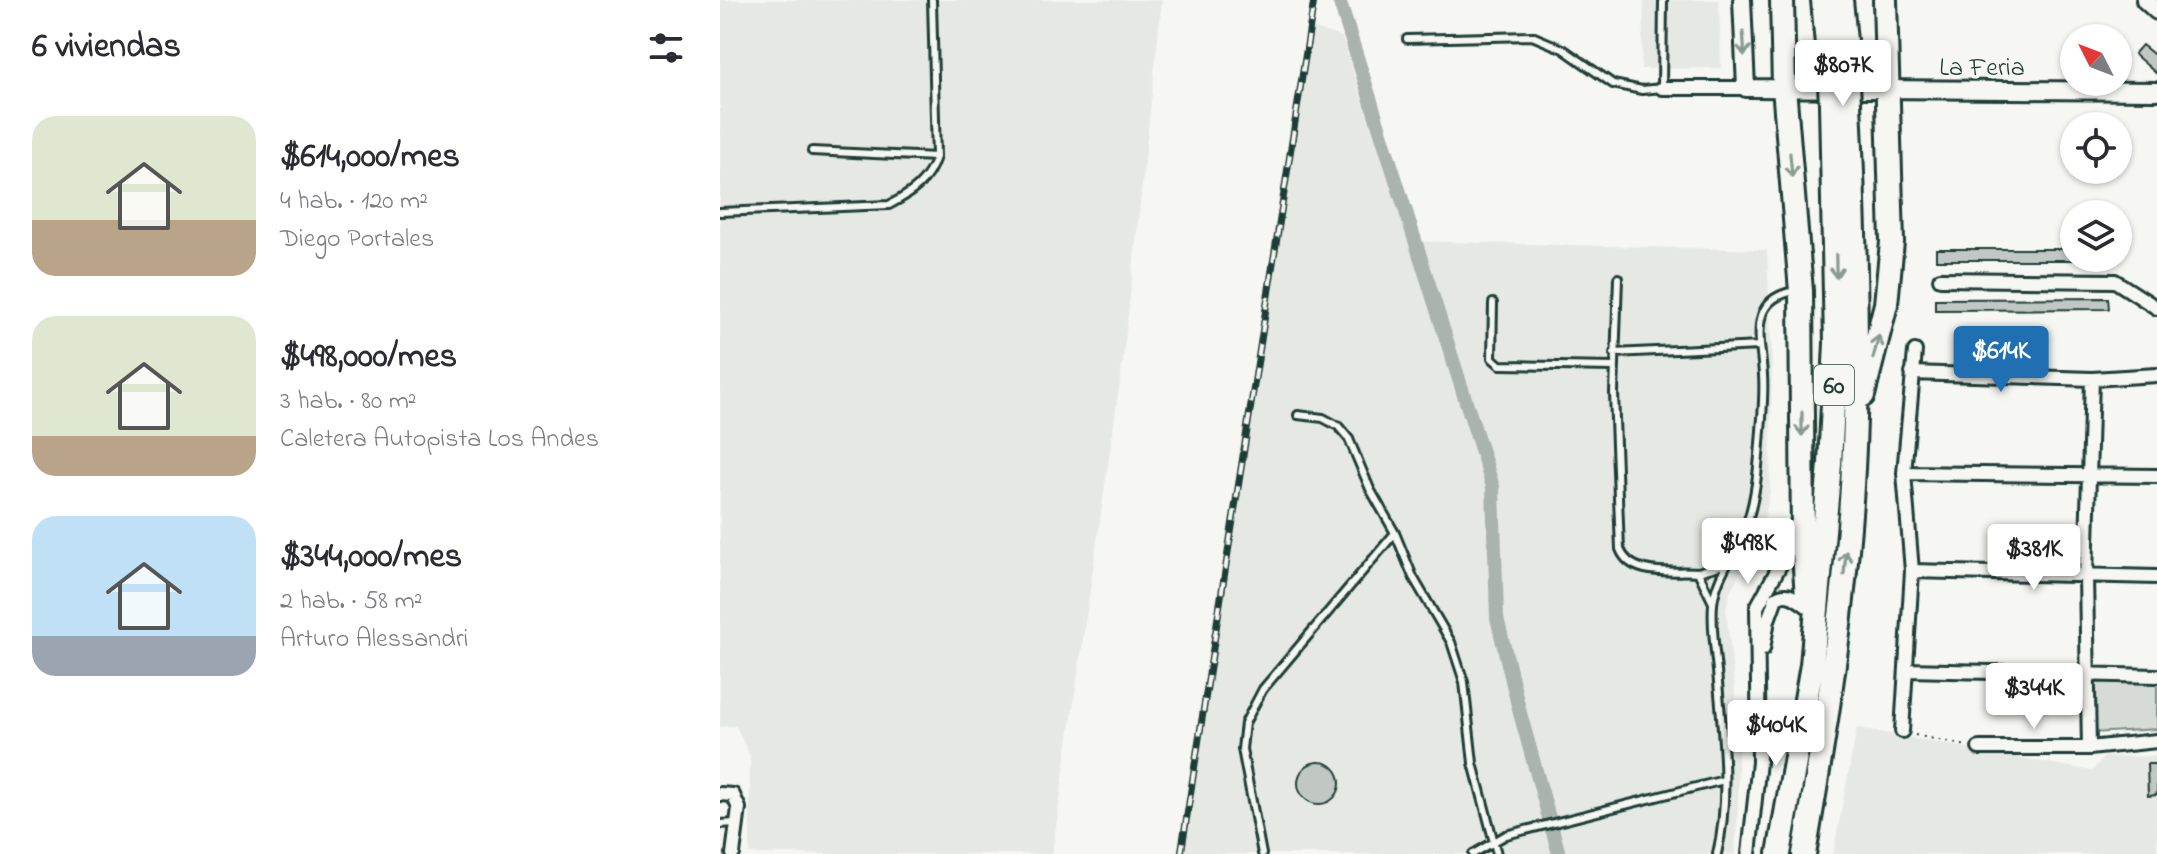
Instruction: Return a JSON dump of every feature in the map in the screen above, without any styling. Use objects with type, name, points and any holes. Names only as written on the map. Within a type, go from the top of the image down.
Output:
[{"type":"highway","points":[[1782,0],[1784,87],[1801,291],[1802,503],[1812,665]]},
{"type":"highway","name":"60","points":[[1823,0],[1838,64]]},
{"type":"highway","name":"60","points":[[1804,854],[1838,641],[1855,422],[1855,272],[1838,64],[1841,0]]},
{"type":"highway","points":[[1855,422],[1880,334],[1890,275],[1893,209],[1885,0]]},
{"type":"highway","name":"60","points":[[1779,854],[1812,665],[1830,464],[1836,343],[1840,104]]},
{"type":"main road","points":[[1742,0],[1746,88]]},
{"type":"main road","name":"La Feria","points":[[1746,88],[2157,91]]},
{"type":"street","name":"La Feria","points":[[1662,88],[1746,88]]},
{"type":"street","points":[[1940,279],[2115,281],[2157,308]]},
{"type":"street","points":[[1902,731],[1912,571],[1904,473],[1915,351]]},
{"type":"street","points":[[1912,373],[2092,379],[2157,375]]},
{"type":"street","points":[[2089,748],[2086,576],[2092,379]]},
{"type":"street","points":[[1904,473],[2157,476]]},
{"type":"street","points":[[1749,854],[1759,762],[1757,607],[1790,547],[1802,503]]},
{"type":"street","points":[[1912,571],[2157,577]]},
{"type":"street","points":[[1758,679],[1768,620],[1776,598],[1785,594],[1807,606]]},
{"type":"street","points":[[1908,670],[2157,676]]},
{"type":"street","points":[[1979,748],[2089,748],[2157,741]]},
{"type":"street","points":[[720,794],[733,795],[739,808],[733,854]]},
{"type":"lane","points":[[720,212],[889,205],[912,193],[931,174],[936,157],[932,0]]},
{"type":"lane","points":[[1407,39],[1532,36],[1563,49],[1613,84],[1642,90],[1662,88],[1663,0]]},
{"type":"lane","points":[[812,151],[936,157]]},
{"type":"lane","points":[[1618,278],[1614,367],[1621,553],[1637,568],[1698,572],[1726,564]]},
{"type":"lane","points":[[1717,854],[1724,780],[1713,604],[1726,564],[1742,537],[1752,506],[1762,407],[1759,324],[1767,305],[1779,295],[1801,291]]},
{"type":"lane","points":[[1493,303],[1492,358],[1495,363],[1614,367]]},
{"type":"lane","points":[[1614,353],[1760,346]]},
{"type":"lane","points":[[1298,415],[1323,418],[1344,432],[1370,489],[1395,533],[1413,577],[1456,655],[1464,682],[1473,763],[1497,854]]},
{"type":"lane","points":[[1262,854],[1242,749],[1250,711],[1263,689],[1395,533]]},
{"type":"lane","points":[[1698,572],[1713,604]]},
{"type":"lane","points":[[1473,854],[1494,841],[1519,832],[1724,780]]},
{"type":"lane","points":[[720,824],[738,823]]},
{"type":"path","points":[[1902,731],[1979,748]]},
{"type":"shaded area","points":[[720,0],[1162,0],[1123,360],[1052,854],[750,854],[750,756],[736,726],[720,727]]},
{"type":"shaded area","points":[[1644,0],[1719,0],[1721,68],[1641,69]]},
{"type":"shaded area","points":[[1309,27],[1342,37],[1408,241],[1767,250],[1772,362],[1770,491],[1760,537],[1730,591],[1726,610],[1738,719],[1735,854],[1184,854]]},
{"type":"shaded area","points":[[2092,678],[2157,680],[2157,729],[2092,733]]},
{"type":"shaded area","points":[[1857,728],[2092,771],[2104,757],[2157,756],[2157,854],[1833,854]]},
{"type":"building","points":[[2142,45],[2157,57],[2157,74],[2134,54]]},
{"type":"building","points":[[1936,249],[2060,249],[2060,260],[1936,260]]},
{"type":"building","points":[[2108,298],[2109,309],[1935,310],[1935,299]]},
{"type":"building","points":[[1319,762],[1334,768],[1340,783],[1334,798],[1319,804],[1304,798],[1298,783],[1304,768]]},
{"type":"building","points":[[2147,764],[2157,764],[2157,795],[2148,796]]},
{"type":"waterway","points":[[1339,0],[1493,487],[1497,618],[1559,854]]},
{"type":"railway","points":[[1181,854],[1314,0]]}]
